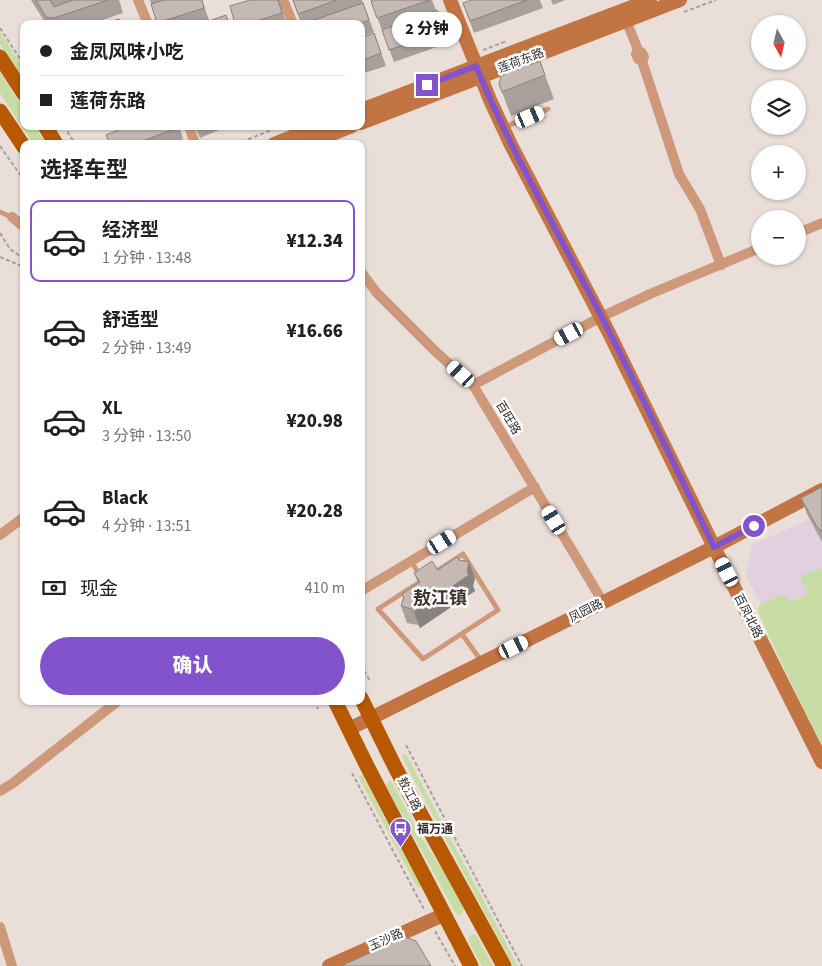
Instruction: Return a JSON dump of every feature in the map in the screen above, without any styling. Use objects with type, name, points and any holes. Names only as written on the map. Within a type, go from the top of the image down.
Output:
[{"type":"main road","points":[[0,57],[20,88]]},
{"type":"main road","points":[[0,111],[20,141]]},
{"type":"main road","name":"敖江路","points":[[337,705],[374,781],[436,918],[471,966]]},
{"type":"main road","name":"敖江路","points":[[364,705],[396,769],[504,966]]},
{"type":"main road","points":[[374,781],[396,769]]},
{"type":"street","points":[[138,0],[146,20]]},
{"type":"street","points":[[284,0],[292,20]]},
{"type":"street","name":"百凤北路","points":[[450,0],[478,72],[503,128],[601,317],[822,762]]},
{"type":"street","name":"莲荷东路","points":[[365,109],[478,72],[680,0]]},
{"type":"street","name":"莲荷东路","points":[[365,121],[644,1]]},
{"type":"street","points":[[626,20],[638,50],[644,57],[642,61],[679,174],[700,209],[721,264]]},
{"type":"street","points":[[284,140],[310,130]]},
{"type":"street","points":[[317,140],[342,130]]},
{"type":"street","points":[[12,217],[20,224]]},
{"type":"street","points":[[806,230],[822,223]]},
{"type":"street","points":[[473,385],[601,317],[650,294],[751,252]]},
{"type":"street","name":"百旺路","points":[[365,278],[377,294],[436,352],[473,385],[603,602]]},
{"type":"street","points":[[365,589],[535,487]]},
{"type":"street","name":"凤园路","points":[[349,730],[714,547],[822,490]]},
{"type":"street","points":[[0,534],[20,520]]},
{"type":"street","points":[[0,791],[13,784],[113,705]]},
{"type":"street","name":"玉沙路","points":[[329,966],[436,918]]},
{"type":"street","points":[[0,927],[12,966]]},
{"type":"lane","points":[[503,128],[548,109]]},
{"type":"lane","points":[[0,212],[12,217]]},
{"type":"lane","points":[[463,554],[498,610],[462,634],[423,659],[378,608],[463,554]]},
{"type":"lane","points":[[411,561],[423,580]]},
{"type":"lane","points":[[462,634],[482,662]]},
{"type":"path","points":[[0,28],[20,59]]},
{"type":"path","points":[[246,140],[272,130]]},
{"type":"path","points":[[0,146],[20,174]]},
{"type":"path","points":[[0,233],[10,249],[20,256]]},
{"type":"path","points":[[0,257],[20,265]]},
{"type":"path","points":[[365,672],[370,681]]},
{"type":"path","points":[[406,745],[522,966]]},
{"type":"path","points":[[352,774],[436,918],[455,966]]},
{"type":"shaded area","points":[[810,519],[822,542],[822,568],[800,576],[807,594],[789,602],[783,594],[761,604],[746,575],[752,545]]},
{"type":"green space","points":[[0,32],[20,63],[20,76],[0,44]]},
{"type":"green space","points":[[0,72],[20,103],[20,124],[0,93]]},
{"type":"green space","points":[[24,130],[37,130],[44,140],[30,140]]},
{"type":"green space","points":[[822,568],[822,750],[759,614],[758,608],[761,604],[783,594],[790,602],[807,594],[800,576]]},
{"type":"green space","points":[[403,753],[406,754],[518,966],[513,966],[402,757]]},
{"type":"green space","points":[[362,775],[421,885],[420,888],[417,887],[360,780],[359,776]]},
{"type":"green space","points":[[388,781],[393,784],[419,834],[447,876],[464,908],[462,914],[458,915],[455,912],[387,787]]},
{"type":"green space","points":[[474,934],[477,936],[493,966],[482,966],[468,940],[470,935]]},
{"type":"building","points":[[36,0],[50,0],[54,7],[73,0],[108,0],[54,18],[46,17]]},
{"type":"building","points":[[164,0],[202,0],[204,8],[166,20],[156,20],[151,4]]},
{"type":"building","points":[[250,0],[278,0],[282,13],[260,20],[234,20],[230,6]]},
{"type":"building","points":[[293,0],[337,0],[298,14]]},
{"type":"building","points":[[430,0],[377,18],[371,1]]},
{"type":"building","points":[[471,0],[527,0],[470,21],[463,3]]},
{"type":"building","points":[[363,3],[369,20],[365,22],[365,20],[314,20]]},
{"type":"building","points":[[437,10],[444,30],[389,50],[382,30]]},
{"type":"building","points":[[226,15],[228,20],[212,20]]},
{"type":"building","points":[[374,33],[381,53],[365,59],[365,36]]},
{"type":"building","points":[[540,61],[545,75],[502,92],[499,84],[501,76],[505,72]]},
{"type":"building","points":[[118,130],[171,130],[145,140],[108,140],[106,135]]},
{"type":"building","points":[[822,487],[822,531],[817,527],[801,498]]},
{"type":"building","points":[[457,557],[459,560],[469,562],[467,572],[469,575],[414,612],[412,609],[401,606],[404,597],[402,594],[420,582],[414,573],[432,561],[438,570]]},
{"type":"building","points":[[408,938],[416,941],[431,966],[341,966],[401,939]]},
{"type":"place","name":"福万通","points":[[401,848]]},
{"type":"district","name":"敖江镇","points":[[440,598]]},
{"type":"route","points":[[427,85],[476,66],[511,145],[609,333],[714,547],[754,526]]}]
